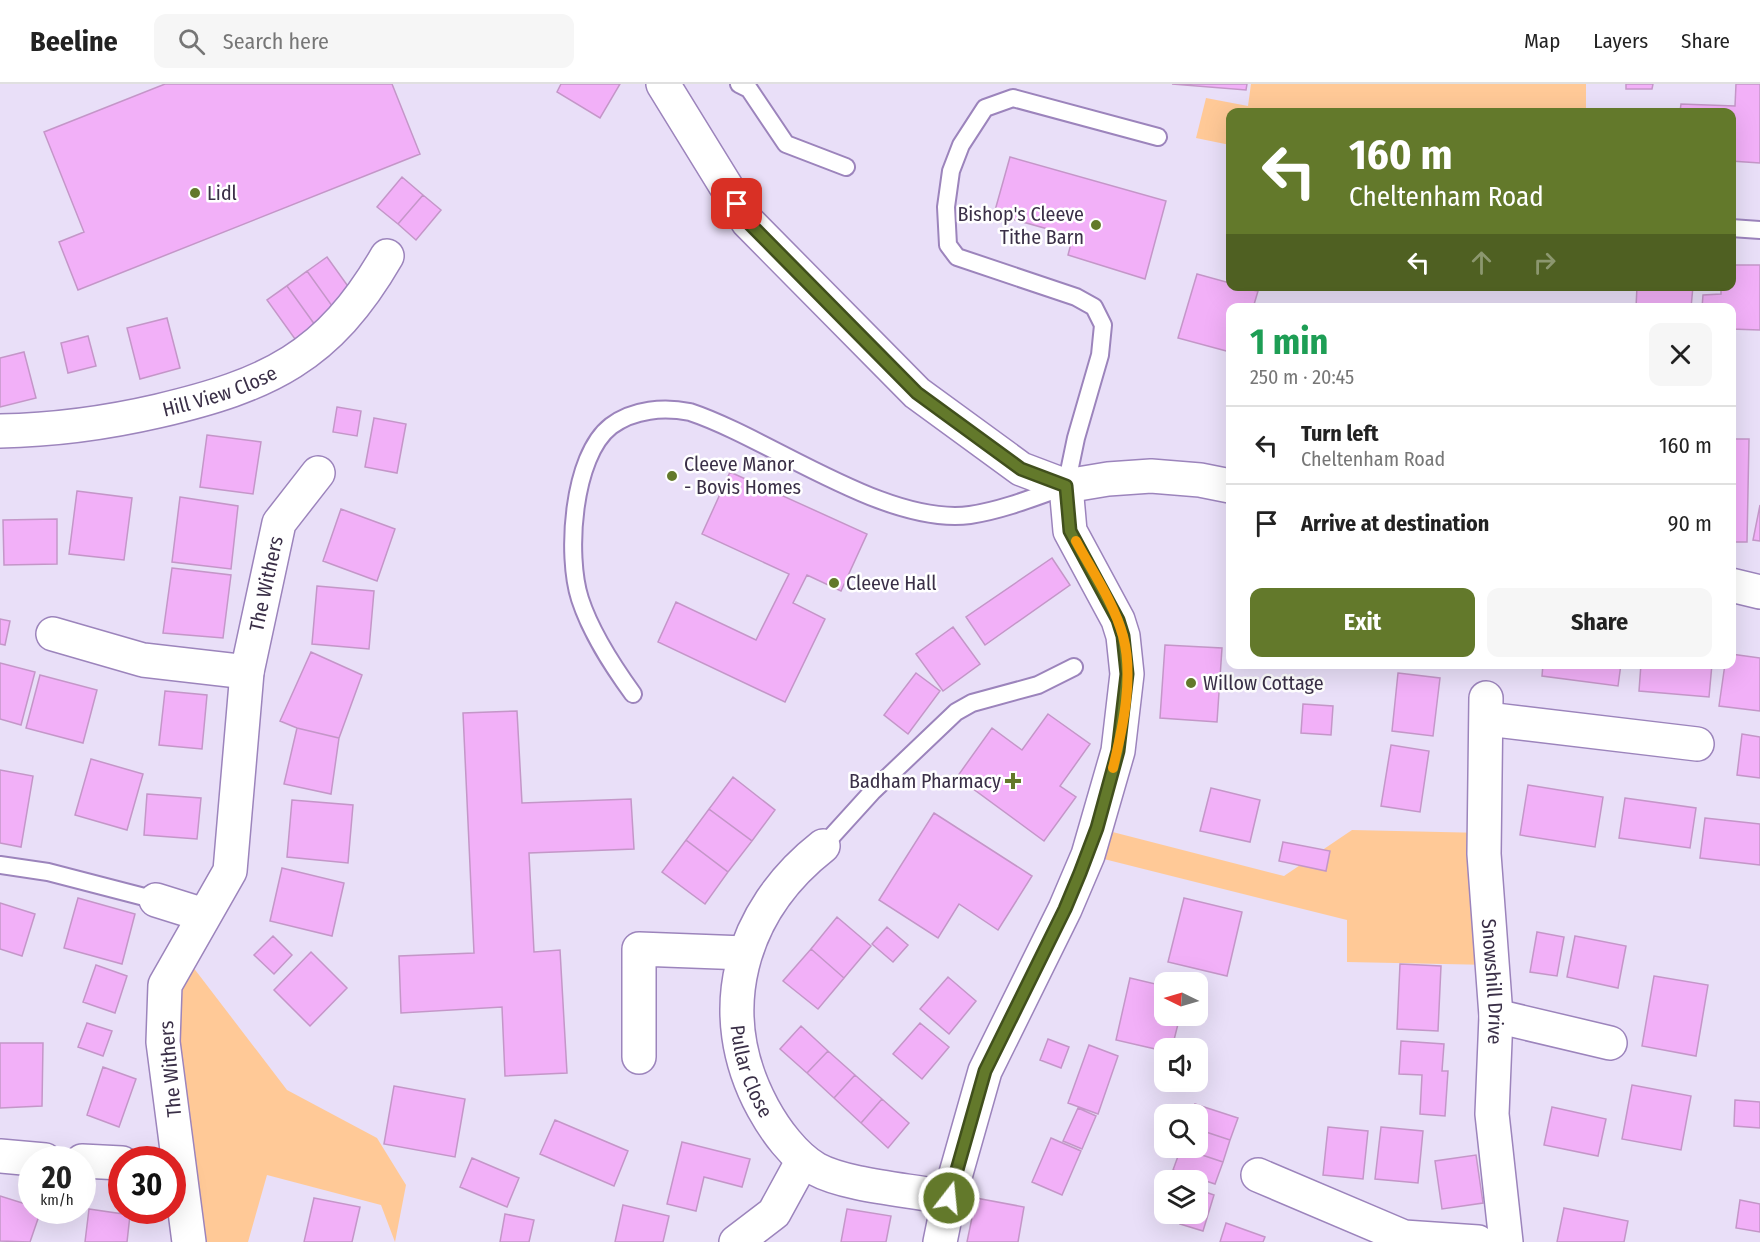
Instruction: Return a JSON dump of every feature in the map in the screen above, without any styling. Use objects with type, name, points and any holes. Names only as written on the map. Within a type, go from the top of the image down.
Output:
[{"type":"street","points":[[663,84],[748,222],[917,393],[1021,469],[1066,486],[1108,479],[1151,476],[1226,485]]},
{"type":"street","name":"Hill View Close","points":[[0,431],[114,421],[213,398],[244,388],[273,374],[326,337],[370,286],[387,256]]},
{"type":"street","name":"The Withers","points":[[174,1146],[163,1042],[165,985],[230,871],[247,672],[279,523],[318,473]]},
{"type":"street","points":[[940,1242],[949,1198],[985,1071],[1065,909],[1093,842],[1118,751],[1127,674],[1123,636],[1118,620],[1070,531],[1066,486]]},
{"type":"street","points":[[1736,586],[1760,592]]},
{"type":"street","points":[[53,634],[143,660],[247,672]]},
{"type":"street","name":"Snowshill Drive","points":[[1506,1242],[1492,1114],[1496,1016],[1484,854],[1487,708],[1697,744]]},
{"type":"street","name":"Pullar Close","points":[[823,846],[783,882],[763,912],[745,953],[739,981],[737,1010],[739,1039],[745,1066],[768,1116],[803,1160],[815,1168],[845,1179],[949,1198]]},
{"type":"street","points":[[156,900],[204,915]]},
{"type":"street","points":[[639,1057],[639,949],[745,953]]},
{"type":"street","points":[[1496,1016],[1610,1043]]},
{"type":"street","points":[[0,1156],[18,1158]]},
{"type":"street","points":[[736,1242],[774,1213],[803,1160]]},
{"type":"street","points":[[1258,1175],[1404,1237],[1478,1242]]},
{"type":"street","name":"The Withers","points":[[186,1223],[189,1242]]},
{"type":"lane","points":[[738,84],[748,89],[786,144],[846,167]]},
{"type":"lane","points":[[633,694],[604,651],[586,615],[579,598],[572,558],[574,514],[585,468],[596,445],[610,427],[626,418],[663,410],[690,412],[874,497],[929,512],[954,515],[983,512],[1066,486],[1100,355],[1103,325],[1094,308],[1076,297],[957,257],[948,245],[946,207],[951,171],[961,145],[985,108],[1013,98],[1158,137]]},
{"type":"lane","points":[[1736,228],[1760,230]]},
{"type":"lane","points":[[823,846],[872,792],[956,711],[972,703],[1038,686],[1074,668]]},
{"type":"lane","points":[[0,865],[48,872],[156,900]]},
{"type":"shaded area","points":[[1251,84],[1586,84],[1586,108],[1226,108],[1226,144],[1196,138],[1206,98],[1248,106]]},
{"type":"shaded area","points":[[1097,828],[1284,876],[1352,830],[1485,833],[1492,965],[1347,962],[1347,920],[1088,855]]},
{"type":"shaded area","points":[[183,954],[287,1090],[377,1138],[406,1185],[395,1242],[381,1205],[267,1175],[248,1242],[189,1242],[186,1219],[186,1146],[177,1146],[163,1042]]},
{"type":"building","name":"Lidl","points":[[165,84],[392,84],[420,154],[78,290],[59,242],[84,232],[44,132]]},
{"type":"building","points":[[561,84],[620,84],[600,118],[557,92]]},
{"type":"building","points":[[1172,84],[1247,84],[1246,90]]},
{"type":"building","points":[[1626,84],[1653,84],[1652,89],[1626,89]]},
{"type":"building","points":[[1736,84],[1760,84],[1760,163],[1736,161],[1736,108],[1680,108],[1681,104],[1735,106]]},
{"type":"building","name":"Bishop's Cleeve Tithe Barn","points":[[1010,157],[1166,201],[1145,279],[1068,255],[1073,236],[994,214]]},
{"type":"building","points":[[402,177],[423,195],[398,224],[377,207]]},
{"type":"building","points":[[423,195],[441,210],[416,240],[398,224]]},
{"type":"building","points":[[327,257],[355,296],[295,339],[267,300]]},
{"type":"building","points":[[1736,265],[1760,265],[1760,330],[1736,329],[1736,303],[1702,303],[1703,295],[1721,294],[1721,291],[1736,291]]},
{"type":"building","points":[[307,271],[335,310],[315,325],[287,286]]},
{"type":"building","points":[[1197,274],[1226,282],[1226,291],[1258,291],[1254,303],[1226,303],[1226,351],[1178,338]]},
{"type":"building","points":[[287,286],[315,325],[295,339],[267,300]]},
{"type":"building","points":[[1637,291],[1693,291],[1691,303],[1636,303]]},
{"type":"building","points":[[167,318],[180,368],[140,379],[127,328]]},
{"type":"building","points":[[88,336],[96,366],[68,373],[61,343]]},
{"type":"building","points":[[24,352],[36,398],[0,407],[0,358]]},
{"type":"building","points":[[337,407],[361,411],[357,436],[333,432]]},
{"type":"building","points":[[374,418],[406,424],[397,473],[365,467]]},
{"type":"building","points":[[207,435],[261,442],[253,494],[200,487]]},
{"type":"building","points":[[1736,439],[1749,439],[1747,542],[1736,542]]},
{"type":"building","name":"Cleeve Hall","points":[[730,472],[867,534],[841,591],[807,575],[793,603],[825,619],[785,702],[658,642],[676,602],[756,640],[789,574],[702,534]]},
{"type":"building","points":[[77,491],[132,498],[124,560],[69,554]]},
{"type":"building","points":[[180,497],[238,506],[231,569],[172,562]]},
{"type":"building","points":[[1760,505],[1760,541],[1753,540]]},
{"type":"building","points":[[341,509],[395,529],[377,581],[323,561]]},
{"type":"building","points":[[57,519],[57,564],[4,565],[3,520]]},
{"type":"building","points":[[1052,558],[1070,585],[985,645],[966,617]]},
{"type":"building","points":[[172,568],[231,575],[223,638],[163,633]]},
{"type":"building","points":[[317,586],[374,591],[369,649],[312,644]]},
{"type":"building","points":[[0,619],[10,621],[5,645],[0,644]]},
{"type":"building","points":[[953,627],[980,664],[943,691],[916,654]]},
{"type":"building","name":"Willow Cottage","points":[[1165,645],[1222,648],[1217,722],[1160,718]]},
{"type":"building","points":[[311,652],[362,675],[339,738],[297,728],[280,721]]},
{"type":"building","points":[[1736,655],[1760,658],[1760,711],[1719,706],[1724,669],[1736,669]]},
{"type":"building","points":[[0,663],[35,672],[21,725],[0,719]]},
{"type":"building","points":[[1543,669],[1620,669],[1618,686],[1542,676]]},
{"type":"building","points":[[1641,669],[1712,669],[1709,697],[1639,691]]},
{"type":"building","points":[[916,673],[940,691],[908,734],[884,715]]},
{"type":"building","points":[[1398,673],[1440,678],[1433,736],[1392,731]]},
{"type":"building","points":[[40,675],[97,690],[83,743],[26,728]]},
{"type":"building","points":[[165,691],[207,695],[202,749],[159,745]]},
{"type":"building","points":[[1303,704],[1333,706],[1331,735],[1301,733]]},
{"type":"building","points":[[517,711],[522,803],[631,799],[634,849],[529,853],[534,952],[560,950],[567,1073],[505,1076],[502,1007],[401,1013],[399,956],[474,953],[463,713]]},
{"type":"building","name":"Badham Pharmacy","points":[[1048,714],[1090,744],[1060,786],[1076,797],[1044,841],[957,777],[992,728],[1022,750]]},
{"type":"building","points":[[297,728],[339,738],[331,794],[284,784]]},
{"type":"building","points":[[1742,734],[1760,737],[1760,778],[1737,775]]},
{"type":"building","points":[[1391,745],[1429,751],[1420,812],[1381,806]]},
{"type":"building","points":[[91,759],[143,774],[127,830],[75,815]]},
{"type":"building","points":[[0,770],[33,776],[21,847],[0,843]]},
{"type":"building","points":[[733,777],[775,810],[752,841],[709,809]]},
{"type":"building","points":[[1528,785],[1603,797],[1595,847],[1520,835]]},
{"type":"building","points":[[1211,788],[1260,800],[1250,842],[1200,831]]},
{"type":"building","points":[[147,794],[201,798],[197,839],[144,835]]},
{"type":"building","points":[[1625,798],[1696,808],[1690,848],[1619,838]]},
{"type":"building","points":[[292,800],[353,805],[348,863],[287,857]]},
{"type":"building","points":[[709,809],[752,841],[728,872],[686,840]]},
{"type":"building","points":[[934,813],[1032,876],[998,930],[959,904],[938,938],[879,900]]},
{"type":"building","points":[[1705,818],[1760,824],[1760,865],[1700,858]]},
{"type":"building","points":[[686,840],[728,872],[705,904],[662,872]]},
{"type":"building","points":[[1283,842],[1330,851],[1326,871],[1279,861]]},
{"type":"building","points":[[282,868],[344,883],[332,936],[270,921]]},
{"type":"building","points":[[78,898],[135,914],[122,964],[64,948]]},
{"type":"building","points":[[1184,898],[1242,912],[1227,976],[1168,962]]},
{"type":"building","points":[[0,903],[35,914],[22,956],[0,949]]},
{"type":"building","points":[[837,917],[871,946],[844,978],[811,949]]},
{"type":"building","points":[[887,927],[908,945],[893,962],[872,944]]},
{"type":"building","points":[[1537,932],[1564,937],[1557,976],[1530,972]]},
{"type":"building","points":[[273,936],[292,955],[274,974],[254,955]]},
{"type":"building","points":[[1575,936],[1626,946],[1618,988],[1567,977]]},
{"type":"building","points":[[811,949],[844,978],[818,1009],[783,981]]},
{"type":"building","points":[[311,952],[347,988],[310,1026],[274,990]]},
{"type":"building","points":[[1400,964],[1441,966],[1438,1031],[1397,1029]]},
{"type":"building","points":[[96,965],[127,976],[115,1013],[83,1002]]},
{"type":"building","points":[[1654,976],[1708,985],[1696,1056],[1642,1046]]},
{"type":"building","points":[[948,977],[976,1001],[949,1034],[920,1009]]},
{"type":"building","points":[[1130,978],[1154,984],[1154,1026],[1178,1026],[1174,1038],[1154,1038],[1154,1049],[1116,1040]]},
{"type":"building","points":[[87,1023],[112,1031],[103,1056],[78,1047]]},
{"type":"building","points":[[920,1023],[949,1047],[922,1079],[893,1054]]},
{"type":"building","points":[[801,1026],[828,1051],[807,1073],[780,1049]]},
{"type":"building","points":[[1048,1039],[1069,1047],[1061,1068],[1040,1060]]},
{"type":"building","points":[[1401,1041],[1444,1044],[1442,1071],[1448,1071],[1445,1116],[1420,1114],[1422,1075],[1399,1074]]},
{"type":"building","points":[[0,1043],[43,1043],[42,1106],[0,1108]]},
{"type":"building","points":[[1089,1045],[1118,1056],[1098,1114],[1068,1103]]},
{"type":"building","points":[[828,1051],[855,1075],[834,1098],[807,1073]]},
{"type":"building","points":[[103,1067],[136,1079],[119,1127],[87,1115]]},
{"type":"building","points":[[855,1075],[882,1099],[861,1123],[834,1098]]},
{"type":"building","points":[[1632,1085],[1691,1096],[1681,1150],[1622,1139]]},
{"type":"building","points":[[394,1086],[465,1099],[455,1157],[384,1144]]},
{"type":"building","points":[[882,1099],[909,1123],[888,1148],[861,1123]]},
{"type":"building","points":[[1735,1100],[1760,1102],[1760,1128],[1734,1126]]},
{"type":"building","points":[[1552,1107],[1606,1119],[1598,1156],[1544,1145]]},
{"type":"building","points":[[1078,1108],[1096,1116],[1082,1149],[1063,1141]]},
{"type":"building","points":[[1208,1108],[1238,1118],[1230,1140],[1208,1133]]},
{"type":"building","points":[[555,1120],[628,1151],[614,1186],[540,1154]]},
{"type":"building","points":[[1328,1127],[1368,1131],[1363,1179],[1323,1175]]},
{"type":"building","points":[[1381,1127],[1423,1131],[1418,1183],[1375,1179]]},
{"type":"building","points":[[1208,1133],[1230,1140],[1223,1162],[1208,1157]]},
{"type":"building","points":[[1051,1138],[1081,1151],[1062,1195],[1032,1182]]},
{"type":"building","points":[[682,1142],[750,1159],[742,1187],[704,1177],[696,1211],[667,1204]]},
{"type":"building","points":[[1476,1155],[1483,1203],[1442,1209],[1435,1161]]},
{"type":"building","points":[[1208,1157],[1223,1162],[1215,1184],[1208,1182],[1208,1170],[1173,1170],[1177,1158]]},
{"type":"building","points":[[472,1158],[519,1178],[507,1207],[460,1187]]},
{"type":"building","points":[[1208,1193],[1214,1195],[1208,1215]]},
{"type":"building","points":[[0,1196],[18,1202],[18,1224],[36,1224],[30,1242],[0,1241]]},
{"type":"building","points":[[314,1198],[360,1207],[352,1242],[304,1242]]},
{"type":"building","points":[[976,1198],[1024,1207],[1018,1242],[967,1242]]},
{"type":"building","points":[[1740,1200],[1760,1204],[1760,1232],[1736,1228]]},
{"type":"building","points":[[623,1205],[669,1216],[663,1242],[615,1242]]},
{"type":"building","points":[[1564,1208],[1628,1221],[1624,1242],[1557,1242]]},
{"type":"building","points":[[847,1209],[891,1216],[886,1242],[841,1242]]},
{"type":"building","points":[[96,1210],[108,1212],[108,1224],[129,1224],[127,1242],[85,1242],[87,1224],[96,1224]]},
{"type":"building","points":[[505,1214],[534,1220],[529,1242],[500,1242]]},
{"type":"building","points":[[1226,1223],[1265,1237],[1263,1242],[1220,1242]]},
{"type":"building","points":[[1180,1224],[1205,1224],[1203,1231]]},
{"type":"slow traffic","points":[[1076,541],[1118,620],[1126,653],[1124,713],[1113,768]]},
{"type":"place","name":"Lidl","points":[[195,193]]},
{"type":"place","name":"Bishop's Cleeve Tithe Barn","points":[[1096,225]]},
{"type":"place","name":"Cleeve Manor - Bovis Homes","points":[[672,476]]},
{"type":"place","name":"Cleeve Hall","points":[[834,583]]},
{"type":"place","name":"Willow Cottage","points":[[1191,683]]},
{"type":"place","name":"Badham Pharmacy","points":[[1013,781]]},
{"type":"route","points":[[737,204],[748,222],[917,393],[1021,469],[1066,486],[1070,531],[1118,620],[1123,636],[1127,674],[1124,713],[1118,751],[1097,828],[1065,909],[985,1071],[949,1198]]}]
